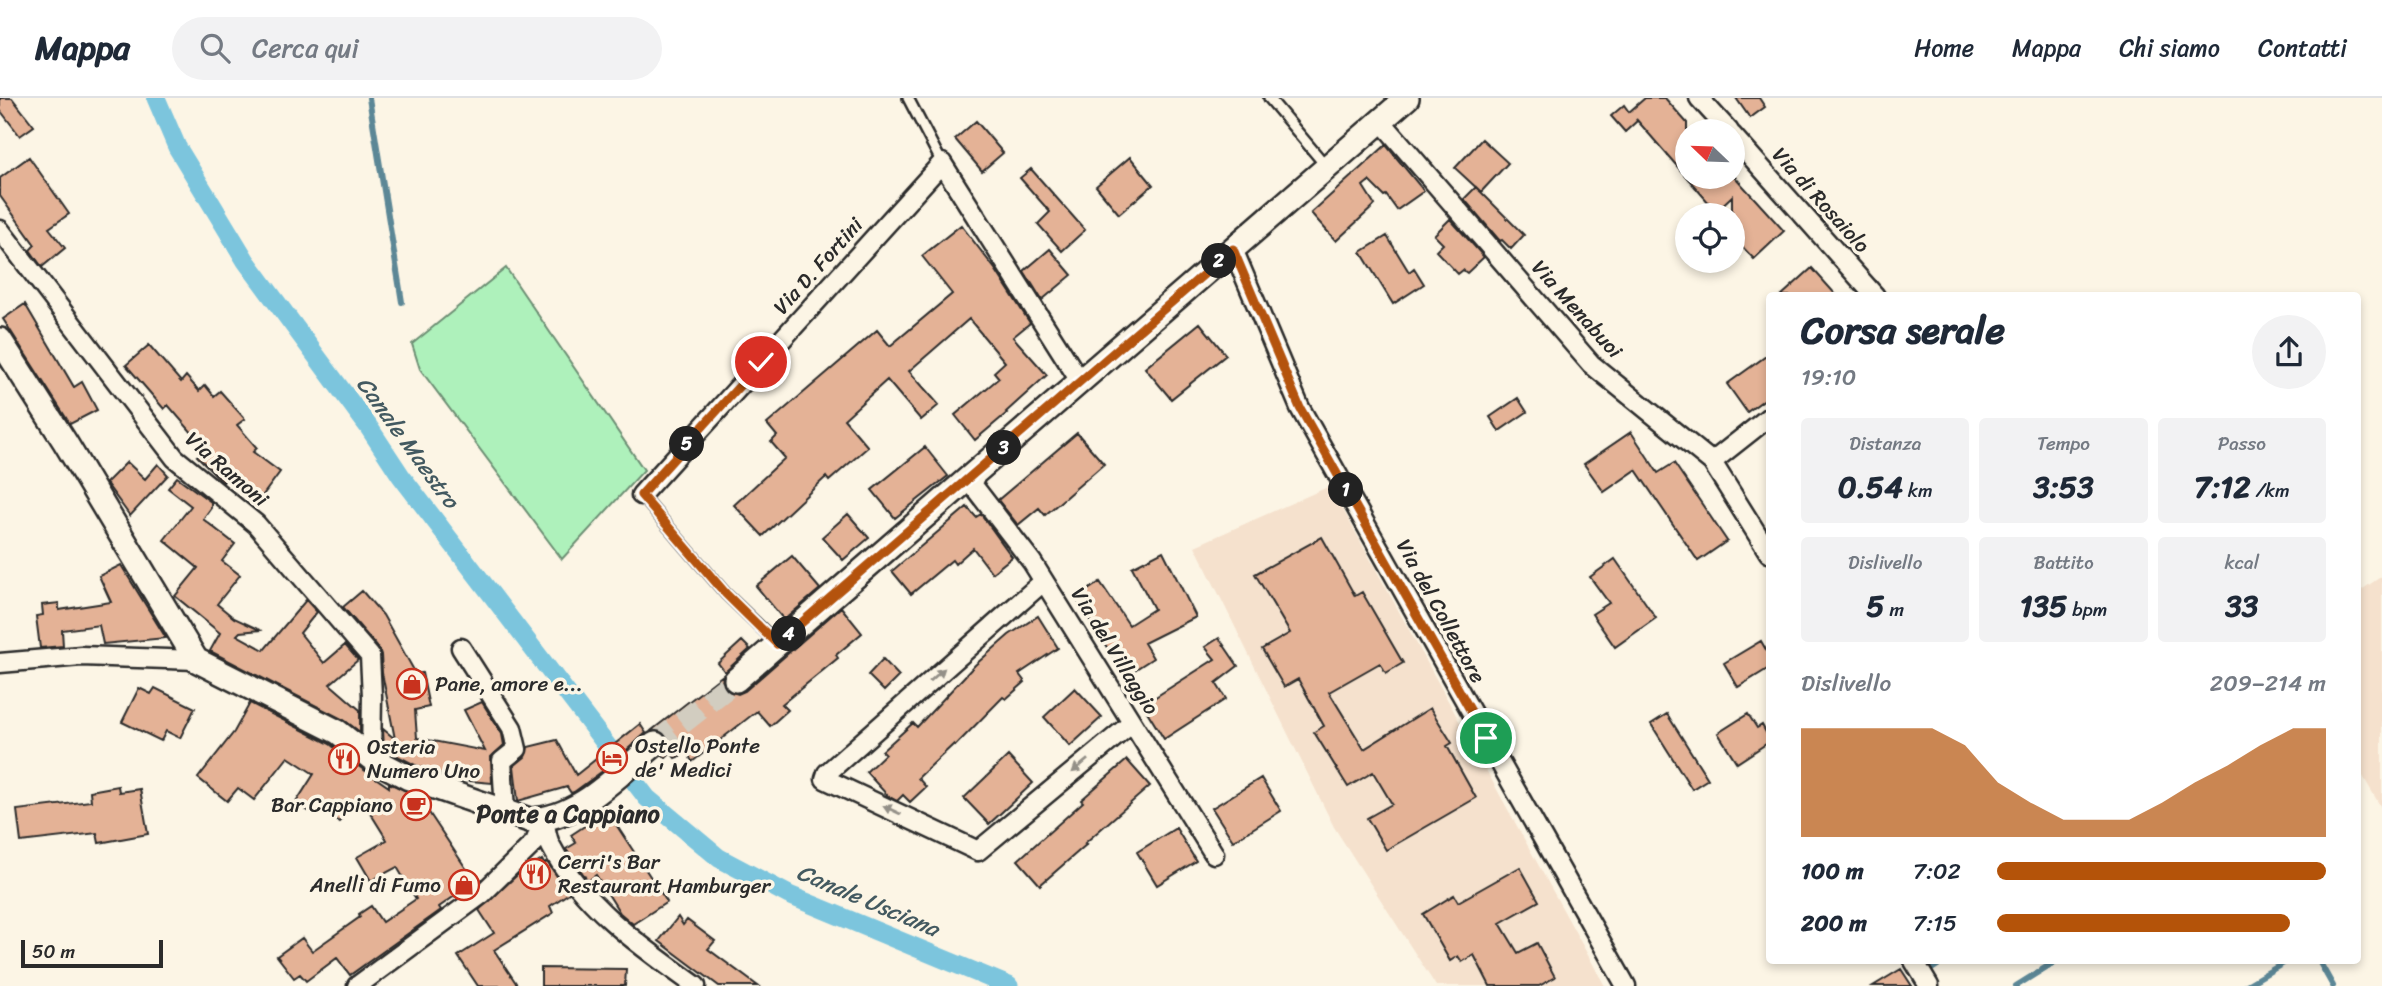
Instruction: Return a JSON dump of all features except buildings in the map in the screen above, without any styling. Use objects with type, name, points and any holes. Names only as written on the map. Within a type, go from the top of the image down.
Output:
[{"type":"street","points":[[736,680],[1408,98]]},
{"type":"street","points":[[1699,98],[1718,119]]},
{"type":"street","name":"Via Menabuoi","points":[[1381,121],[1591,364],[1712,461],[1766,548]]},
{"type":"street","name":"Via di Rosaiolo","points":[[1745,150],[1871,292]]},
{"type":"street","points":[[942,163],[1080,381]]},
{"type":"street","name":"Via D. Fortini","points":[[641,495],[942,163]]},
{"type":"street","name":"Via Ramoni","points":[[0,230],[175,457],[256,524],[370,656],[371,758]]},
{"type":"street","name":"Via del Collettore","points":[[1233,249],[1300,408],[1626,986]]},
{"type":"street","points":[[0,340],[65,442],[196,660]]},
{"type":"street","points":[[1712,461],[1766,419]]},
{"type":"street","name":"Via del Villaggio","points":[[968,479],[1044,580],[1214,854]]},
{"type":"street","points":[[1044,580],[827,773],[825,779],[978,851],[1132,723]]},
{"type":"street","points":[[461,648],[512,729],[517,749],[502,761],[505,812]]},
{"type":"street","points":[[0,663],[81,656],[196,660],[338,732],[371,758],[409,778],[530,820],[544,820],[563,813],[593,796],[654,744]]},
{"type":"street","points":[[544,820],[551,845],[599,910],[657,959],[696,986]]},
{"type":"street","points":[[357,986],[482,894],[535,842],[544,820]]},
{"type":"street","points":[[1916,964],[1929,986]]},
{"type":"lane","points":[[908,98],[942,163]]},
{"type":"lane","points":[[1269,98],[1327,168]]},
{"type":"lane","name":"Via D. Fortini","points":[[641,495],[726,594],[777,644]]},
{"type":"shaded area","points":[[1330,486],[1605,986],[1436,986],[1334,827],[1195,546]]},
{"type":"shaded area","points":[[2382,576],[2382,809],[2361,773],[2361,590]]},
{"type":"green space","points":[[506,268],[644,470],[562,559],[420,369],[412,344]]},
{"type":"waterway","name":"Canale Maestro","points":[[156,98],[177,147],[246,261],[368,426],[401,476],[647,798],[719,858],[789,895],[1009,986]]},
{"type":"waterway","points":[[369,98],[402,302]]},
{"type":"waterway","points":[[1930,970],[1939,964]]},
{"type":"waterway","points":[[2016,986],[2051,964]]},
{"type":"waterway","points":[[2245,986],[2282,964]]},
{"type":"waterway","points":[[2321,964],[2333,986]]},
{"type":"tunnel","points":[[655,744],[736,680]]},
{"type":"place","name":"Pane, amore e...","points":[[412,684]]},
{"type":"place","name":"Ostello Ponte de' Medici","points":[[612,758]]},
{"type":"place","name":"Osteria Numero Uno","points":[[344,759]]},
{"type":"place","name":"Bar Cappiano","points":[[416,805]]},
{"type":"place","name":"Cerri's Bar Restaurant Hamburger","points":[[535,874]]},
{"type":"place","name":"Anelli di Fumo","points":[[464,885]]},
{"type":"district","name":"Ponte a Cappiano","points":[[568,814]]},
{"type":"route","points":[[761,362],[641,495],[726,594],[777,644],[1233,249],[1300,408],[1486,738]]},
{"type":"water label","name":"Canale Usciana","points":[[868,900]]}]
